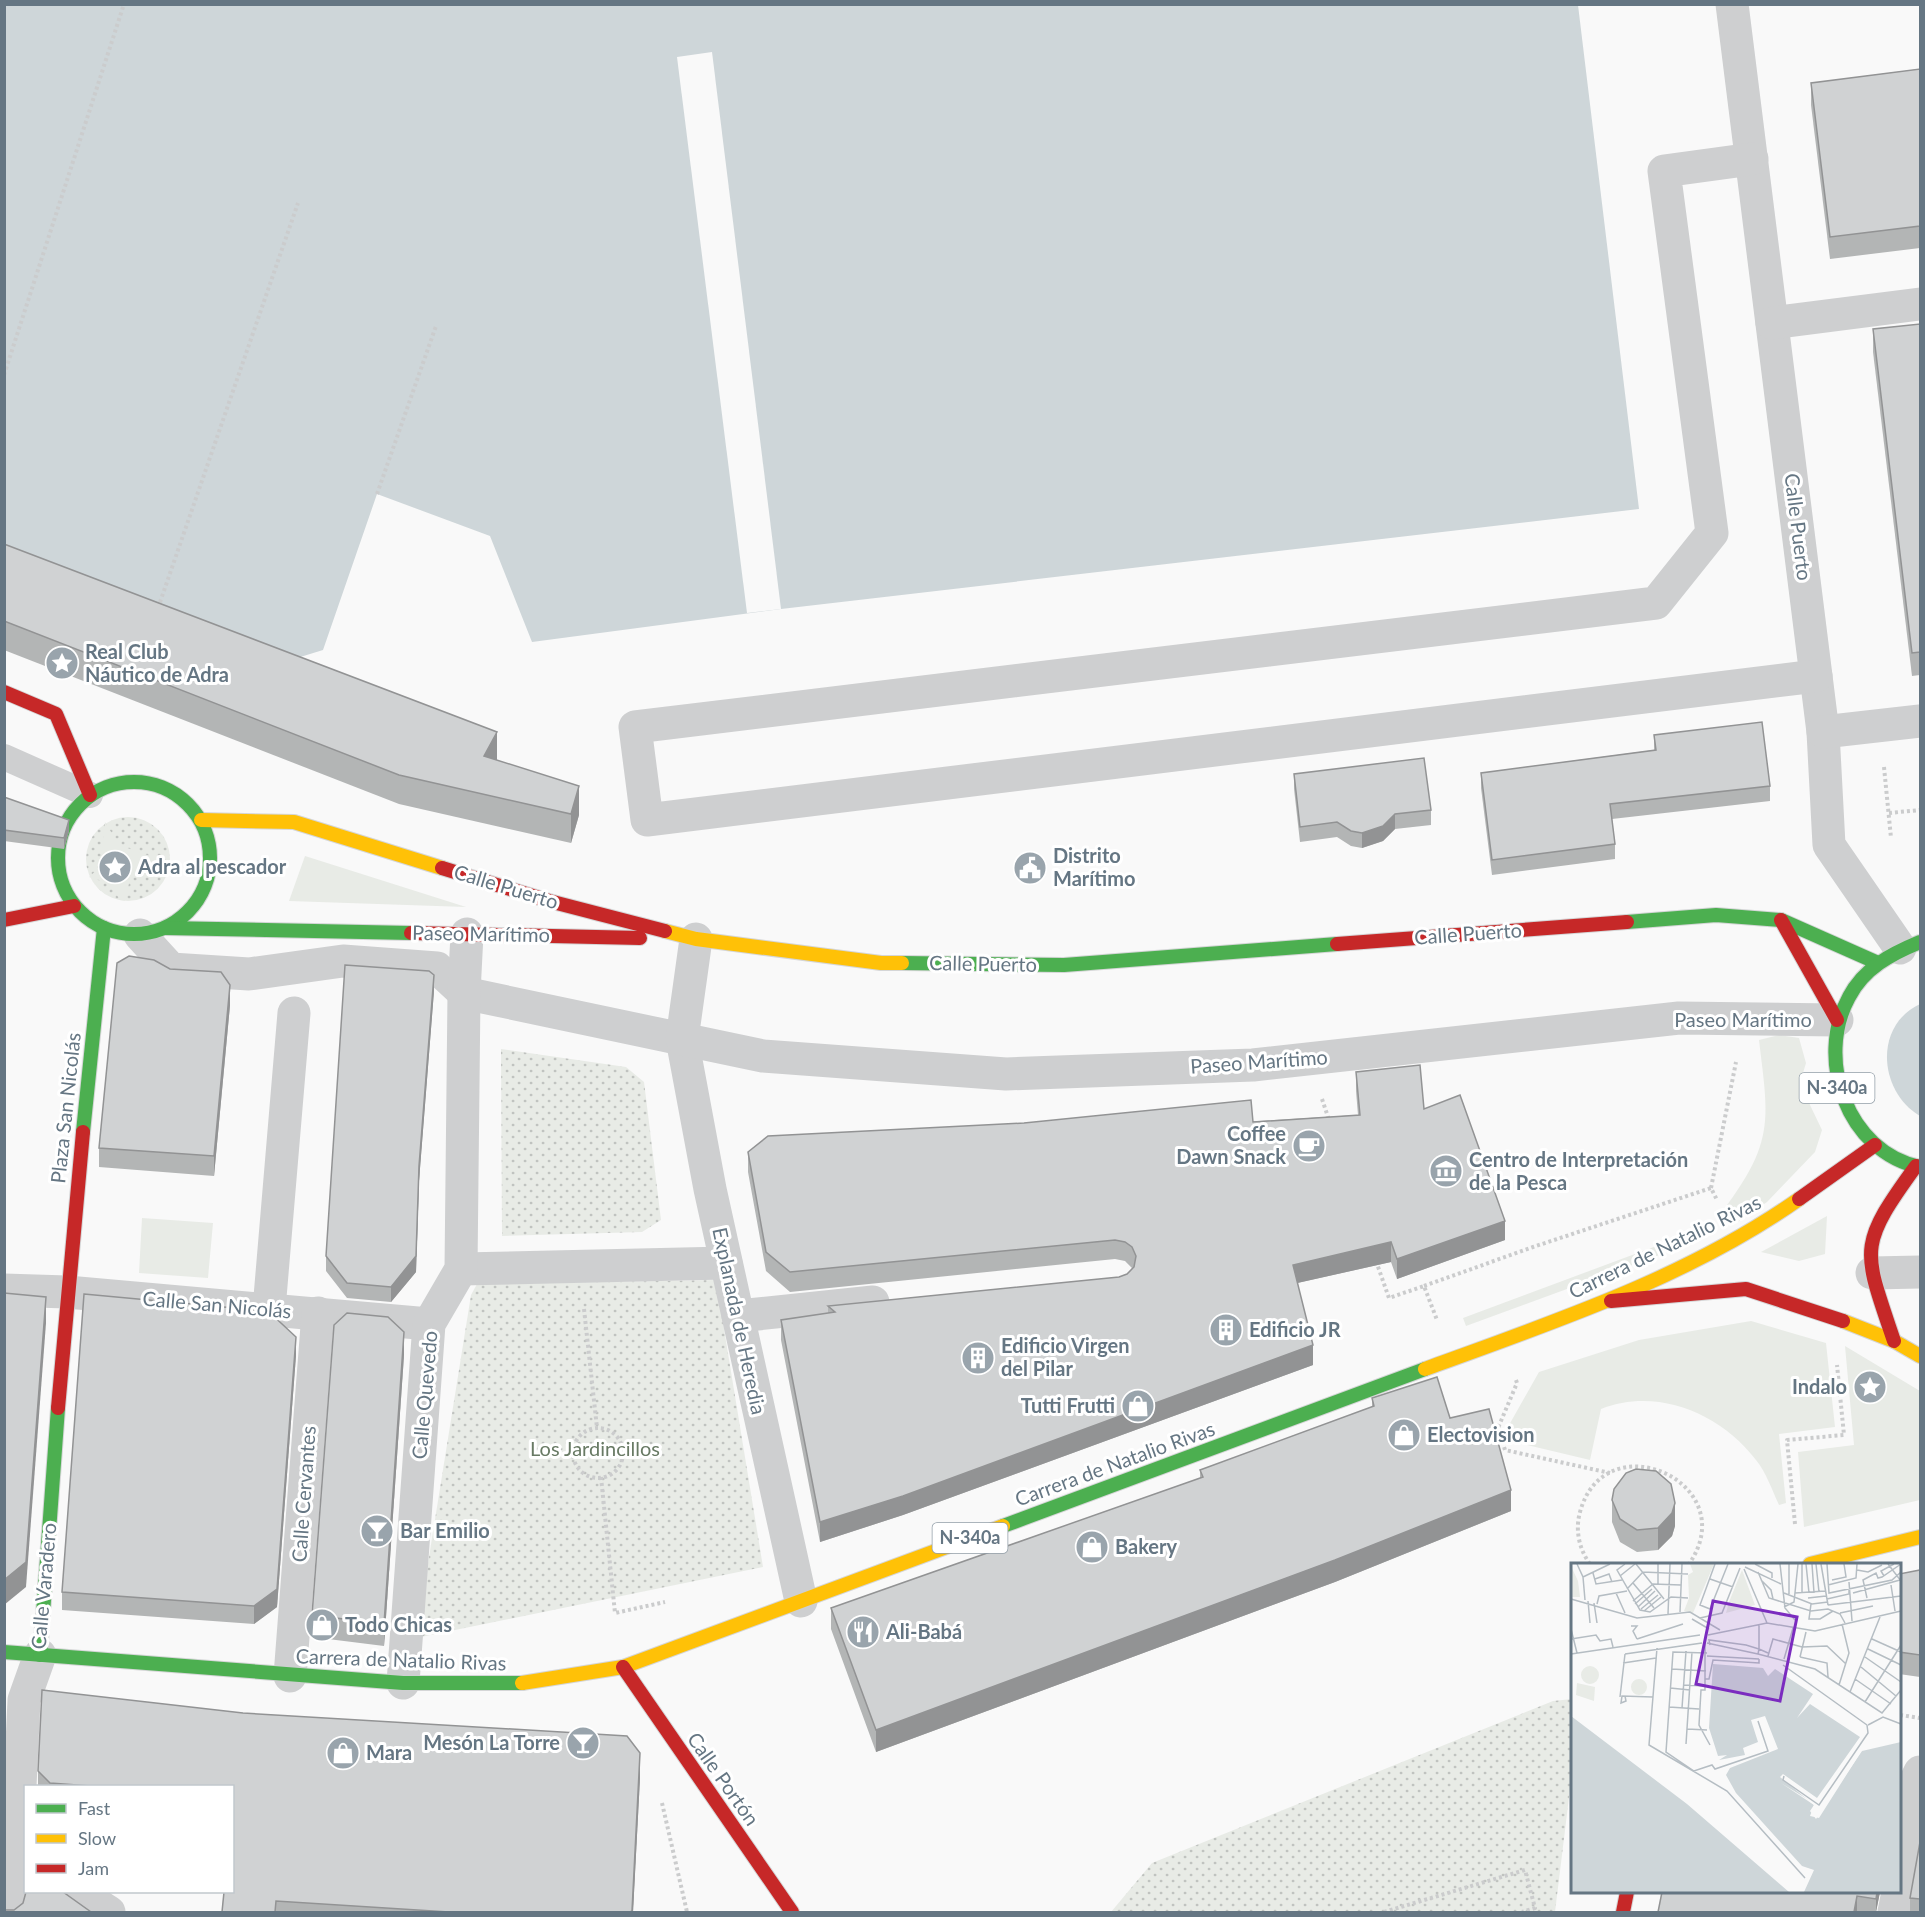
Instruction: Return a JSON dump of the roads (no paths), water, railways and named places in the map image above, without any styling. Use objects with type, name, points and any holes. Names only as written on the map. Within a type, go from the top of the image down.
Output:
[{"type":"main road","points":[[4,692],[56,714],[90,795]]},
{"type":"main road","points":[[138,781],[163,787],[184,800],[201,820],[210,844],[210,870],[202,894],[187,915],[153,931],[116,933],[93,923],[74,906],[62,884],[57,860],[61,835],[72,813],[90,795],[113,784],[138,781]]},
{"type":"main road","name":"Calle Puerto","points":[[201,820],[294,822],[549,900],[696,939],[881,963],[1064,965],[1716,915],[1781,920],[1900,951]]},
{"type":"main road","points":[[4,920],[74,906]]},
{"type":"main road","points":[[1781,920],[1838,1020]]},
{"type":"main road","name":"Plaza San Nicolás","points":[[67,1292],[104,928]]},
{"type":"main road","name":"Paseo Marítimo","points":[[153,931],[696,939]]},
{"type":"main road","name":"N-340a","points":[[1900,951],[1853,988],[1838,1020],[1832,1054],[1837,1089],[1852,1120],[1875,1145],[1895,1158],[1918,1167]]},
{"type":"main road","name":"Carrera de Natalio Rivas","points":[[4,1652],[403,1683],[509,1685],[623,1667],[1609,1301],[1758,1228],[1875,1145]]},
{"type":"main road","points":[[1894,1341],[1872,1273],[1869,1250],[1883,1212],[1918,1167]]},
{"type":"main road","points":[[1609,1301],[1746,1289],[1810,1308],[1894,1341],[1920,1356]]},
{"type":"main road","name":"Calle Varadero","points":[[40,1655],[67,1292]]},
{"type":"main road","points":[[1814,1563],[1920,1537]]},
{"type":"main road","name":"Calle Portón","points":[[623,1667],[792,1912]]},
{"type":"main road","points":[[1623,1912],[1627,1893]]},
{"type":"street","name":"Calle Puerto","points":[[1732,4],[1823,732],[1829,845],[1900,951]]},
{"type":"street","points":[[1752,159],[1664,171],[1712,533],[1656,603],[636,728],[645,809],[647,820],[1816,676]]},
{"type":"street","points":[[1772,322],[1920,304]]},
{"type":"street","points":[[1823,732],[1920,721]]},
{"type":"street","points":[[153,931],[171,969],[249,974],[343,961],[437,968],[464,993]]},
{"type":"street","name":"Calle Quevedo","points":[[403,1683],[429,1324],[461,1269],[464,993],[467,934]]},
{"type":"street","points":[[682,1039],[696,939]]},
{"type":"street","name":"Paseo Marítimo","points":[[464,993],[763,1056],[1006,1074],[1253,1065],[1679,1018],[1838,1020]]},
{"type":"street","points":[[268,1309],[294,1013]]},
{"type":"street","name":"Explanada de Heredia","points":[[682,1039],[726,1263],[801,1601]]},
{"type":"street","points":[[461,1269],[726,1263]]},
{"type":"street","points":[[1872,1273],[1920,1272]]},
{"type":"street","name":"Calle San Nicolás","points":[[4,1290],[67,1292],[429,1324]]},
{"type":"street","points":[[738,1316],[904,1299]]},
{"type":"street","name":"Calle Cervantes","points":[[290,1676],[318,1313]]},
{"type":"street","name":"Calle Varadero","points":[[8,1912],[21,1853],[24,1700],[40,1655]]},
{"type":"street","points":[[1901,1870],[1917,1778],[1920,1772]]},
{"type":"street","points":[[80,1893],[109,1912]]},
{"type":"street","points":[[1894,1912],[1898,1893]]},
{"type":"lane","points":[[4,757],[90,795]]},
{"type":"place","name":"Real Club Náutico de Adra","points":[[62,663]]},
{"type":"place","name":"Adra al pescador","points":[[115,867]]},
{"type":"place","name":"Distrito Marítimo","points":[[1030,868]]},
{"type":"place","name":"Coffee Dawn Snack","points":[[1309,1146]]},
{"type":"place","name":"Centro de Interpretación de la Pesca","points":[[1446,1171]]},
{"type":"place","name":"Edificio JR","points":[[1226,1330]]},
{"type":"place","name":"Edificio Virgen del Pilar","points":[[978,1358]]},
{"type":"place","name":"Indalo","points":[[1870,1387]]},
{"type":"place","name":"Tutti Frutti","points":[[1138,1406]]},
{"type":"place","name":"Electovision","points":[[1404,1435]]},
{"type":"place","name":"Bar Emilio","points":[[377,1531]]},
{"type":"place","name":"Bakery","points":[[1092,1547]]},
{"type":"place","name":"Todo Chicas","points":[[322,1625]]},
{"type":"place","name":"Ali-Babá","points":[[863,1632]]},
{"type":"place","name":"Mesón La Torre","points":[[583,1743]]},
{"type":"place","name":"Mara","points":[[343,1753]]},
{"type":"park label","name":"Los Jardincillos","points":[[595,1449]]}]
